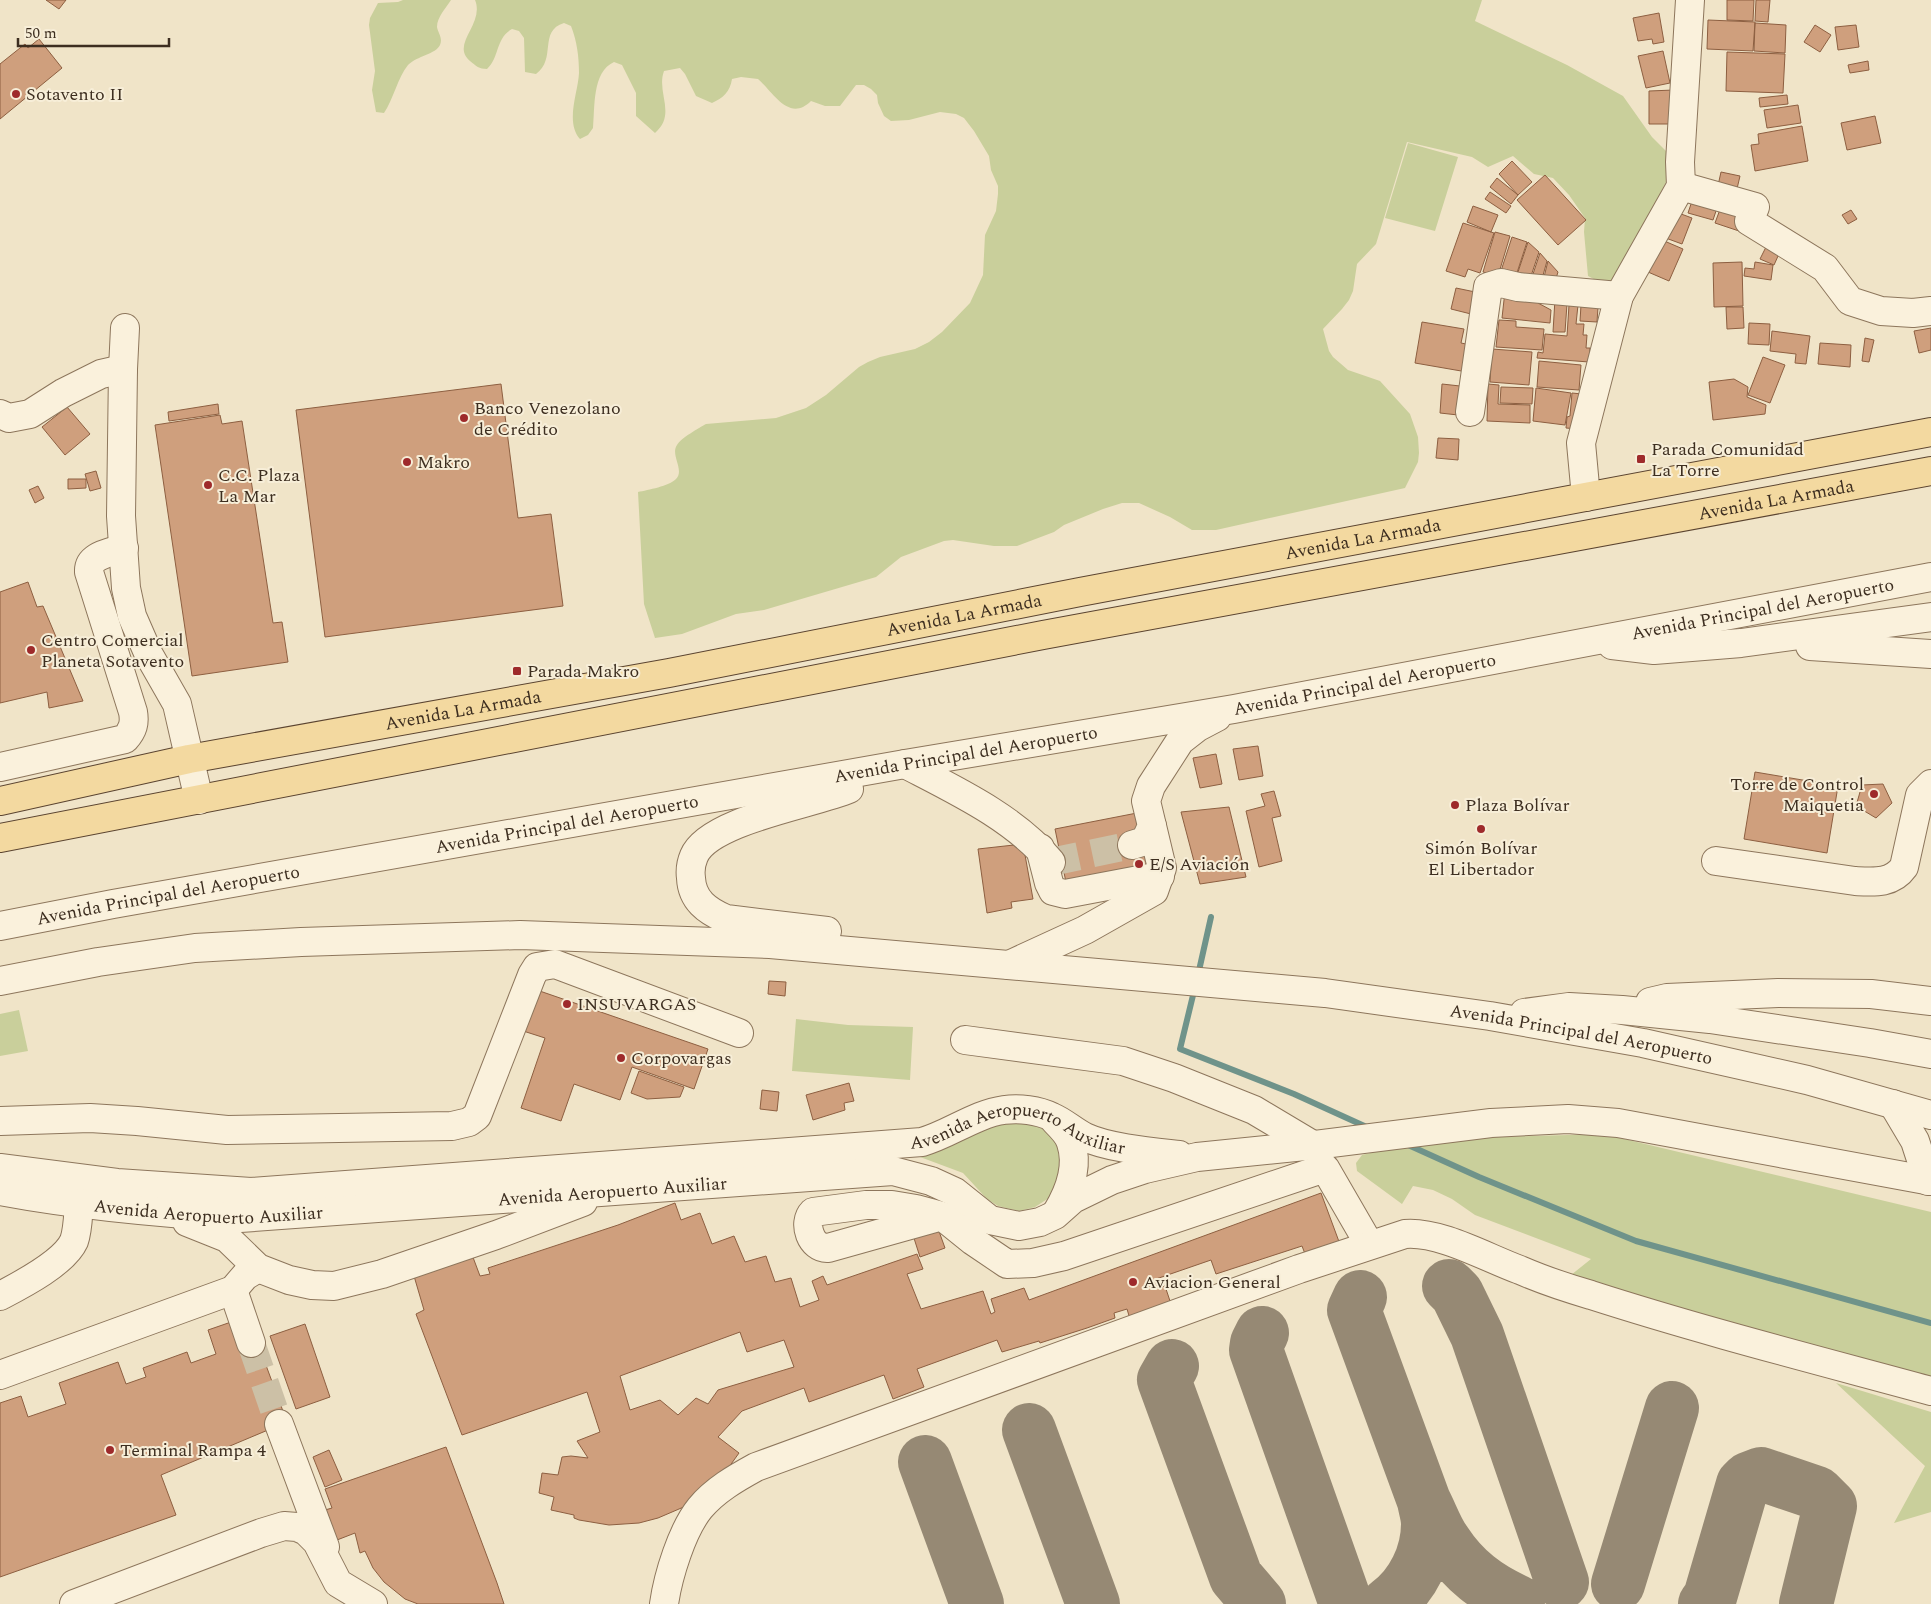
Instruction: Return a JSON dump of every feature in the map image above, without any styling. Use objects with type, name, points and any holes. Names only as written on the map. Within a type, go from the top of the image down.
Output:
[{"type":"main road","name":"Avenida La Armada","points":[[0,801],[190,759],[669,673],[1089,590],[1931,432]]},
{"type":"main road","name":"Avenida La Armada","points":[[0,838],[1043,636],[1931,471]]},
{"type":"street","points":[[1586,497],[1581,443],[1618,296],[1681,186],[1680,162],[1690,0]]},
{"type":"street","points":[[1681,186],[1755,207],[1749,221],[1825,268],[1850,300],[1881,311],[1913,313],[1931,311]]},
{"type":"street","points":[[1470,412],[1488,287],[1501,282],[1518,287],[1618,296]]},
{"type":"street","points":[[125,328],[121,516],[126,588],[132,616],[149,655],[177,704],[199,800]]},
{"type":"street","points":[[0,414],[9,418],[30,414],[63,393],[101,374],[123,369]]},
{"type":"street","points":[[0,767],[125,739],[131,732],[134,721],[133,712],[88,572],[90,562],[95,558],[124,548]]},
{"type":"street","name":"Avenida Principal del Aeropuerto","points":[[0,926],[123,902],[905,764],[1234,709],[1931,577]]},
{"type":"street","points":[[1586,642],[1654,650],[1741,643],[1931,617]]},
{"type":"street","points":[[1741,643],[1931,654]]},
{"type":"street","points":[[1008,966],[1085,930],[1154,891],[1162,868],[1146,801],[1151,786],[1180,741],[1198,727],[1234,709]]},
{"type":"street","points":[[934,959],[900,941],[726,919],[703,907],[695,895],[691,884],[690,869],[694,855],[701,846],[714,836],[730,828],[844,791],[905,764],[958,791],[1020,832],[1045,855],[1049,883],[1053,891],[1065,894],[1160,876]]},
{"type":"street","points":[[1716,861],[1854,881],[1878,882],[1892,879],[1904,867],[1920,795],[1931,784]]},
{"type":"street","points":[[1132,846],[1145,841],[1152,826]]},
{"type":"street","name":"Avenida Principal del Aeropuerto","points":[[0,981],[98,962],[195,948],[301,942],[520,935],[770,944],[1325,993],[1490,1016],[1643,1043],[1807,1080],[1931,1115]]},
{"type":"street","points":[[0,1121],[90,1118],[227,1130],[452,1126],[470,1122],[477,1116],[532,975],[538,967],[555,964],[740,1033]]},
{"type":"street","points":[[1622,1010],[1667,998],[1778,993],[1871,994],[1931,1001]]},
{"type":"street","points":[[1490,1016],[1569,1008],[1622,1010],[1778,1028],[1870,1042],[1931,1054]]},
{"type":"street","points":[[966,1040],[1123,1061],[1174,1078],[1254,1110],[1320,1156],[1368,1244]]},
{"type":"street","points":[[1893,1104],[1915,1141],[1930,1180]]},
{"type":"street","name":"Avenida Aeropuerto Auxiliar","points":[[0,1168],[117,1183],[251,1192],[922,1142],[938,1137],[983,1115],[1003,1110],[1024,1109],[1051,1116],[1086,1137],[1151,1152],[1197,1157],[1320,1156]]},
{"type":"street","points":[[1051,1116],[1067,1135],[1071,1143],[1073,1164],[1068,1191],[1055,1215]]},
{"type":"street","points":[[942,1216],[973,1241],[1007,1264],[1033,1263],[1064,1256],[1320,1156],[1379,1137],[1464,1126],[1568,1118],[1618,1123],[1930,1180]]},
{"type":"street","name":"Avenida Aeropuerto Auxiliar","points":[[0,1191],[38,1198],[168,1214],[240,1218],[893,1171],[930,1181],[955,1192],[990,1220],[1018,1226],[1055,1215],[1073,1199],[1112,1180],[1145,1169],[1197,1157]]},
{"type":"street","points":[[168,1214],[227,1238],[258,1268],[289,1280],[312,1285],[334,1286],[356,1282],[459,1248],[616,1191]]},
{"type":"street","points":[[0,1296],[44,1271],[66,1252],[74,1241],[80,1203]]},
{"type":"street","points":[[664,1604],[673,1564],[683,1539],[700,1508],[732,1480],[748,1472],[1368,1244],[1405,1234],[1414,1233],[1428,1236],[1460,1246],[1521,1271],[1591,1295],[1748,1342],[1931,1391]]},
{"type":"street","points":[[0,1375],[233,1290],[246,1276],[258,1268]]},
{"type":"street","points":[[233,1290],[252,1343]]},
{"type":"street","points":[[279,1424],[343,1593]]},
{"type":"street","points":[[74,1604],[284,1526],[297,1527],[312,1536],[343,1593],[373,1604]]},
{"type":"green space","points":[[403,0],[451,0],[437,23],[441,40],[438,48],[408,65],[384,113],[376,112],[372,90],[375,71],[369,25],[370,18],[378,3]]},
{"type":"green space","points":[[475,0],[1482,0],[1475,21],[1567,65],[1623,96],[1652,137],[1672,157],[1668,178],[1613,289],[1588,276],[1584,232],[1585,218],[1569,195],[1553,178],[1534,174],[1513,156],[1488,167],[1472,157],[1407,142],[1376,244],[1357,264],[1353,291],[1349,300],[1323,329],[1329,351],[1333,357],[1348,370],[1380,381],[1410,414],[1418,437],[1419,453],[1418,462],[1405,488],[1216,530],[1192,530],[1170,517],[1139,503],[1122,503],[1103,509],[1064,525],[1054,532],[1017,546],[994,546],[953,540],[944,541],[901,557],[876,577],[764,610],[736,614],[682,634],[655,638],[644,604],[638,492],[664,486],[676,479],[679,471],[675,453],[677,445],[686,436],[706,424],[776,418],[806,408],[826,395],[859,367],[880,357],[915,349],[929,342],[942,332],[970,303],[983,275],[985,235],[996,211],[998,186],[991,170],[989,156],[964,118],[956,114],[940,112],[909,120],[891,121],[884,116],[878,103],[877,95],[864,85],[856,85],[840,106],[825,106],[811,101],[803,107],[796,109],[782,103],[758,79],[741,77],[732,79],[730,88],[725,94],[712,103],[696,96],[680,68],[664,71],[662,87],[665,118],[655,133],[636,116],[636,93],[622,65],[614,62],[607,67],[598,82],[593,128],[588,135],[580,139],[573,124],[579,67],[576,43],[571,26],[564,23],[556,27],[552,32],[549,39],[546,61],[536,74],[525,72],[524,38],[519,31],[512,29],[500,43],[491,64],[487,69],[482,68],[470,61],[465,54],[464,48],[465,41],[476,17]]},
{"type":"green space","points":[[1408,143],[1458,157],[1435,231],[1385,218]]},
{"type":"green space","points":[[19,1010],[28,1051],[0,1056],[0,1014]]},
{"type":"green space","points":[[796,1019],[848,1025],[913,1027],[910,1080],[792,1071]]},
{"type":"green space","points":[[1011,1120],[1045,1128],[1055,1138],[1064,1166],[1052,1196],[1035,1207],[1019,1211],[998,1206],[987,1199],[963,1173],[912,1154]]},
{"type":"green space","points":[[1603,1134],[1931,1212],[1931,1381],[1851,1361],[1571,1275],[1591,1259],[1475,1215],[1452,1199],[1433,1190],[1413,1186],[1402,1204],[1357,1171],[1356,1163],[1362,1155],[1383,1150],[1494,1137]]},
{"type":"green space","points":[[1836,1383],[1931,1412],[1931,1512],[1894,1523],[1925,1466]]},
{"type":"building","points":[[46,0],[66,0],[59,9]]},
{"type":"building","points":[[1727,0],[1754,0],[1753,21],[1727,20]]},
{"type":"building","points":[[1756,0],[1770,0],[1768,22],[1755,21]]},
{"type":"building","points":[[1659,13],[1664,42],[1653,44],[1652,39],[1638,41],[1633,18]]},
{"type":"building","points":[[1708,20],[1755,22],[1753,51],[1707,49]]},
{"type":"building","points":[[1755,23],[1786,25],[1785,53],[1754,51]]},
{"type":"building","points":[[1815,25],[1831,35],[1820,52],[1804,42]]},
{"type":"building","points":[[1856,25],[1859,47],[1838,50],[1835,27]]},
{"type":"building","name":"Sotavento II","points":[[39,39],[62,68],[0,119],[0,64],[25,44],[28,48]]},
{"type":"building","points":[[1663,51],[1670,83],[1646,88],[1638,56]]},
{"type":"building","points":[[1727,52],[1785,54],[1783,93],[1726,91]]},
{"type":"building","points":[[1868,61],[1869,70],[1850,73],[1848,65]]},
{"type":"building","points":[[1674,90],[1674,124],[1649,124],[1649,91]]},
{"type":"building","points":[[1787,95],[1788,104],[1760,107],[1759,98]]},
{"type":"building","points":[[1798,105],[1801,123],[1767,128],[1764,110]]},
{"type":"building","points":[[1875,116],[1881,143],[1847,150],[1841,123]]},
{"type":"building","points":[[1802,126],[1808,161],[1755,171],[1751,145],[1759,144],[1758,134]]},
{"type":"building","points":[[1512,161],[1532,182],[1518,195],[1499,174]]},
{"type":"building","points":[[1721,172],[1740,176],[1736,193],[1717,190]]},
{"type":"building","points":[[1545,175],[1586,220],[1558,245],[1517,200]]},
{"type":"building","points":[[1497,178],[1518,195],[1511,204],[1490,187]]},
{"type":"building","points":[[1490,192],[1511,206],[1506,213],[1485,199]]},
{"type":"building","points":[[1694,195],[1719,202],[1713,220],[1688,213]]},
{"type":"building","points":[[1722,204],[1748,212],[1742,232],[1715,223]]},
{"type":"building","points":[[1473,206],[1498,215],[1491,232],[1467,222]]},
{"type":"building","points":[[1851,210],[1857,219],[1848,224],[1842,215]]},
{"type":"building","points":[[1673,211],[1692,218],[1682,244],[1663,237]]},
{"type":"building","points":[[1463,223],[1494,233],[1480,273],[1468,269],[1465,277],[1446,271]]},
{"type":"building","points":[[1495,232],[1510,236],[1498,276],[1483,272]]},
{"type":"building","points":[[1512,237],[1527,242],[1514,282],[1499,277]]},
{"type":"building","points":[[1655,237],[1683,249],[1669,281],[1641,269]]},
{"type":"building","points":[[1770,239],[1783,245],[1774,265],[1760,259]]},
{"type":"building","points":[[1528,242],[1539,252],[1528,285],[1515,281]]},
{"type":"building","points":[[1540,253],[1547,261],[1540,286],[1530,283]]},
{"type":"building","points":[[1548,261],[1558,272],[1553,288],[1542,285]]},
{"type":"building","points":[[1742,262],[1743,306],[1714,307],[1713,263]]},
{"type":"building","points":[[1755,262],[1773,265],[1771,280],[1744,276],[1745,268],[1754,269]]},
{"type":"building","points":[[1456,288],[1480,293],[1475,315],[1451,309]]},
{"type":"building","points":[[1505,291],[1539,295],[1538,303],[1551,310],[1550,323],[1502,318]]},
{"type":"building","points":[[1555,299],[1567,304],[1565,332],[1553,332]]},
{"type":"building","points":[[1569,305],[1578,305],[1576,324],[1584,324],[1583,335],[1587,335],[1586,348],[1590,348],[1589,362],[1537,358],[1538,352],[1543,353],[1545,334],[1567,336]]},
{"type":"building","points":[[1581,305],[1598,307],[1597,322],[1580,321]]},
{"type":"building","points":[[1726,307],[1743,307],[1744,328],[1727,329]]},
{"type":"building","points":[[1499,320],[1516,321],[1516,327],[1544,329],[1542,350],[1496,347]]},
{"type":"building","points":[[1422,322],[1464,329],[1461,343],[1471,345],[1467,372],[1415,363]]},
{"type":"building","points":[[1749,323],[1770,324],[1769,345],[1748,344]]},
{"type":"building","points":[[1931,328],[1931,350],[1919,353],[1914,331]]},
{"type":"building","points":[[1772,331],[1810,336],[1806,364],[1795,363],[1796,354],[1770,351]]},
{"type":"building","points":[[1865,338],[1874,340],[1869,362],[1862,361]]},
{"type":"building","points":[[1820,343],[1851,345],[1850,367],[1818,364]]},
{"type":"building","points":[[1492,349],[1532,352],[1529,385],[1490,382]]},
{"type":"building","points":[[1763,357],[1785,365],[1770,403],[1748,395]]},
{"type":"building","points":[[1539,361],[1581,365],[1579,390],[1537,387]]},
{"type":"building","points":[[1734,379],[1748,387],[1747,397],[1766,405],[1765,414],[1713,420],[1709,382]]},
{"type":"building","name":"Makro","points":[[501,384],[518,518],[551,514],[563,606],[325,637],[296,410]]},
{"type":"building","points":[[1442,384],[1469,387],[1467,416],[1440,413]]},
{"type":"building","points":[[1488,384],[1499,385],[1498,404],[1530,405],[1530,423],[1487,421]]},
{"type":"building","points":[[1501,387],[1533,388],[1532,404],[1500,403]]},
{"type":"building","points":[[1536,388],[1571,393],[1565,425],[1533,421]]},
{"type":"building","points":[[1572,393],[1582,394],[1578,429],[1566,428],[1567,417],[1570,416]]},
{"type":"building","points":[[218,404],[219,414],[169,421],[168,412]]},
{"type":"building","points":[[67,407],[90,434],[65,455],[42,427]]},
{"type":"building","name":"C.C. Plaza La Mar","points":[[220,415],[222,424],[242,421],[273,623],[282,622],[288,662],[192,676],[155,425]]},
{"type":"building","points":[[1438,438],[1459,439],[1458,460],[1436,458]]},
{"type":"building","points":[[96,471],[101,488],[90,491],[85,474]]},
{"type":"building","points":[[68,479],[86,479],[86,488],[68,489]]},
{"type":"building","points":[[38,486],[44,498],[35,503],[29,490]]},
{"type":"building","name":"Centro Comercial Planeta Sotavento","points":[[28,582],[37,607],[43,606],[83,701],[49,708],[47,692],[0,703],[0,592]]},
{"type":"building","points":[[1258,746],[1263,776],[1239,780],[1233,749]]},
{"type":"building","points":[[1216,754],[1222,784],[1200,788],[1193,758]]},
{"type":"building","points":[[1755,772],[1838,786],[1827,853],[1744,839]]},
{"type":"building","name":"Torre de Control Maiquetia","points":[[1883,784],[1892,803],[1876,818],[1856,806],[1862,785]]},
{"type":"building","points":[[1274,791],[1281,816],[1272,818],[1282,861],[1259,867],[1246,811],[1265,806],[1261,794]]},
{"type":"building","points":[[1229,807],[1246,877],[1200,884],[1181,812]]},
{"type":"building","points":[[1137,813],[1150,872],[1067,887],[1055,829]]},
{"type":"building","points":[[1023,844],[1033,899],[1011,902],[1012,908],[987,913],[978,849]]},
{"type":"building","points":[[769,981],[786,982],[785,996],[768,994]]},
{"type":"building","name":"Corpovargas","points":[[531,988],[708,1049],[694,1089],[632,1067],[620,1100],[574,1084],[561,1121],[521,1108],[545,1038],[517,1029]]},
{"type":"building","points":[[639,1071],[684,1087],[680,1097],[647,1099],[631,1093]]},
{"type":"building","points":[[849,1083],[854,1101],[844,1103],[845,1110],[813,1120],[806,1095]]},
{"type":"building","points":[[762,1090],[779,1092],[777,1111],[760,1109]]},
{"type":"building","points":[[1321,1193],[1341,1247],[1307,1259],[1302,1246],[1216,1274],[1211,1260],[1156,1279],[1159,1288],[1165,1286],[1171,1304],[1130,1319],[1127,1309],[1114,1313],[1115,1318],[1087,1328],[1040,1343],[1039,1341],[1002,1352],[997,1340],[917,1369],[924,1387],[893,1399],[884,1375],[809,1402],[804,1388],[742,1411],[718,1437],[739,1453],[724,1474],[686,1506],[658,1518],[639,1523],[609,1525],[579,1520],[574,1518],[574,1515],[551,1510],[554,1497],[539,1493],[542,1473],[558,1475],[562,1457],[588,1458],[577,1441],[600,1432],[587,1392],[462,1435],[416,1314],[424,1310],[414,1276],[471,1252],[480,1276],[490,1274],[488,1268],[618,1225],[675,1203],[681,1220],[700,1213],[712,1244],[734,1236],[745,1262],[766,1256],[775,1282],[791,1278],[800,1307],[819,1300],[812,1281],[823,1276],[827,1285],[917,1254],[923,1269],[907,1274],[921,1309],[983,1291],[991,1314],[995,1312],[991,1299],[1024,1288],[1029,1300]],"holes":[[[740,1332],[747,1352],[784,1340],[794,1367],[718,1390],[708,1404],[696,1398],[678,1415],[660,1400],[630,1410],[620,1376]]]},
{"type":"building","points":[[936,1223],[945,1248],[920,1257],[912,1232]]},
{"type":"building","name":"Terminal Rampa 4","points":[[234,1321],[257,1341],[287,1422],[161,1475],[176,1515],[0,1577],[0,1403],[21,1396],[28,1417],[66,1404],[59,1383],[118,1362],[126,1384],[146,1377],[143,1368],[187,1352],[191,1363],[216,1354],[208,1330]]},
{"type":"building","points":[[305,1324],[330,1397],[296,1409],[270,1336]]},
{"type":"building","points":[[446,1447],[504,1604],[418,1604],[405,1599],[384,1582],[373,1568],[365,1551],[360,1553],[355,1533],[337,1540],[325,1510],[332,1508],[325,1489]]},
{"type":"building","points":[[329,1450],[342,1480],[325,1487],[313,1457]]},
{"type":"waterway","points":[[1198,975],[1211,917]]},
{"type":"waterway","points":[[1195,987],[1180,1049],[1294,1094],[1371,1129]]},
{"type":"waterway","points":[[1406,1144],[1479,1177],[1636,1241],[1931,1323]]},
{"type":"taxiway","points":[[1449,1286],[1457,1294],[1477,1335],[1562,1582]]},
{"type":"taxiway","points":[[1360,1297],[1354,1310],[1424,1501]]},
{"type":"taxiway","points":[[1262,1333],[1256,1350],[1346,1604]]},
{"type":"taxiway","points":[[1172,1366],[1164,1380],[1236,1577],[1259,1604]]},
{"type":"taxiway","points":[[1618,1584],[1672,1408]]},
{"type":"taxiway","points":[[1029,1430],[1093,1604]]},
{"type":"taxiway","points":[[925,1462],[977,1604]]},
{"type":"taxiway","points":[[1705,1604],[1710,1597],[1743,1484],[1748,1479],[1761,1474],[1817,1493],[1830,1506],[1806,1604]]},
{"type":"taxiway","points":[[1388,1604],[1397,1597],[1412,1579],[1422,1558],[1428,1524],[1424,1501],[1436,1527],[1460,1562],[1486,1585],[1518,1602]]},
{"type":"tunnel","points":[[1051,862],[1132,845]]},
{"type":"tunnel","points":[[251,1343],[279,1424]]},
{"type":"place","name":"Sotavento II","points":[[16,94]]},
{"type":"place","name":"Banco Venezolano de Crédito","points":[[464,418]]},
{"type":"place","name":"Parada Comunidad La Torre","points":[[1641,459]]},
{"type":"place","name":"Makro","points":[[407,462]]},
{"type":"place","name":"C.C. Plaza La Mar","points":[[208,485]]},
{"type":"place","name":"Centro Comercial Planeta Sotavento","points":[[31,650]]},
{"type":"place","name":"Parada Makro","points":[[517,671]]},
{"type":"place","name":"Torre de Control Maiquetia","points":[[1874,794]]},
{"type":"place","name":"Plaza Bolívar","points":[[1455,805]]},
{"type":"place","name":"Simón Bolívar El Libertador","points":[[1481,829]]},
{"type":"place","name":"E/S Aviación","points":[[1139,864]]},
{"type":"place","name":"INSUVARGAS","points":[[567,1004]]},
{"type":"place","name":"Corpovargas","points":[[621,1058]]},
{"type":"place","name":"Aviacion General","points":[[1133,1282]]},
{"type":"place","name":"Terminal Rampa 4","points":[[110,1450]]}]
